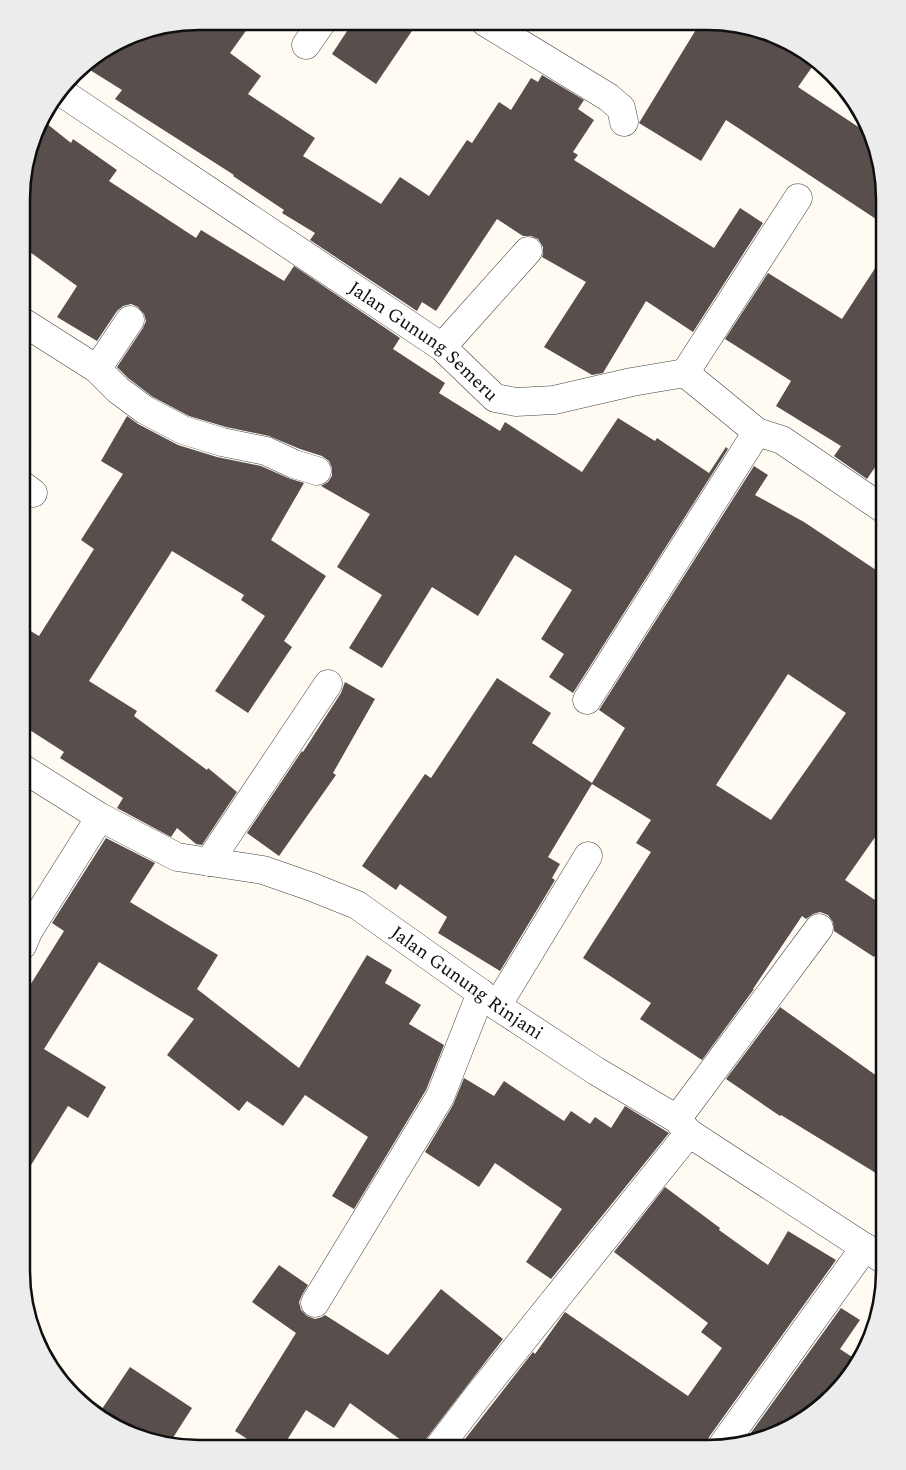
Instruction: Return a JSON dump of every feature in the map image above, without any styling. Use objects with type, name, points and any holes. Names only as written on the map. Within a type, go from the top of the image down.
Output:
[{"type":"street","points":[[306,45],[316,30]]},
{"type":"street","points":[[498,30],[608,97],[621,108],[624,122]]},
{"type":"street","name":"Jalan Gunung Semeru","points":[[66,95],[442,348],[495,398],[516,402],[554,400],[685,372]]},
{"type":"street","points":[[798,198],[685,372],[757,432],[782,440],[876,504]]},
{"type":"street","points":[[442,348],[528,251]]},
{"type":"street","points":[[97,369],[130,320]]},
{"type":"street","points":[[30,327],[97,369],[118,390],[146,410],[183,430],[222,442],[266,451],[294,464],[317,471]]},
{"type":"street","points":[[586,700],[757,432]]},
{"type":"street","points":[[209,862],[328,684]]},
{"type":"street","name":"Jalan Gunung Rinjani","points":[[30,773],[100,817],[177,857],[263,870],[357,905],[489,999],[875,1254]]},
{"type":"street","points":[[30,928],[100,817]]},
{"type":"street","points":[[315,1303],[440,1097],[489,999],[588,856]]},
{"type":"street","points":[[444,1440],[683,1126],[819,928]]},
{"type":"street","points":[[728,1439],[875,1254]]},
{"type":"building","points":[[188,30],[247,30],[230,53],[261,76],[248,94],[315,138],[303,156],[381,204],[400,177],[429,196],[467,140],[472,143],[499,102],[511,110],[531,78],[538,82],[542,75],[584,100],[578,109],[594,120],[573,152],[578,155],[574,160],[714,248],[740,208],[763,223],[693,332],[646,301],[603,373],[592,375],[544,347],[586,282],[542,257],[543,247],[538,239],[531,236],[523,236],[497,219],[436,311],[422,302],[417,311],[310,240],[315,233],[282,213],[284,210],[234,175],[115,99],[122,90],[90,70],[124,47],[166,33]]},
{"type":"building","points":[[348,30],[413,30],[376,84],[332,54]]},
{"type":"building","points":[[696,30],[729,31],[772,43],[812,67],[798,87],[860,128],[870,155],[875,177],[876,219],[726,120],[701,161],[639,123]]},
{"type":"building","points":[[48,125],[71,143],[73,139],[117,170],[109,181],[196,238],[201,230],[284,281],[294,266],[400,338],[393,349],[445,383],[439,393],[500,431],[505,422],[582,472],[618,418],[655,441],[657,438],[709,473],[726,447],[728,449],[573,693],[549,677],[564,654],[541,639],[572,590],[515,555],[478,616],[432,587],[382,668],[349,648],[382,595],[337,567],[370,514],[321,486],[328,482],[332,476],[332,468],[329,461],[322,456],[269,436],[226,427],[189,416],[153,397],[117,367],[143,328],[146,321],[144,314],[138,307],[131,304],[123,306],[117,311],[97,341],[57,317],[77,286],[30,252],[31,177],[39,145]]},
{"type":"building","points":[[876,267],[876,466],[867,479],[834,456],[841,446],[776,406],[791,381],[725,339],[768,273],[842,319]]},
{"type":"building","points":[[127,416],[138,424],[178,445],[217,457],[261,466],[304,483],[271,540],[326,576],[284,641],[292,647],[248,713],[215,691],[265,616],[241,600],[244,595],[172,551],[89,681],[137,711],[134,716],[207,770],[208,768],[237,792],[202,845],[196,844],[177,828],[171,837],[117,808],[123,798],[60,758],[64,752],[30,730],[30,631],[39,636],[94,549],[81,540],[123,474],[101,461]]},
{"type":"building","points":[[754,466],[768,475],[755,495],[804,522],[876,570],[876,836],[845,880],[876,901],[876,954],[874,957],[834,931],[833,922],[828,915],[820,912],[806,919],[802,916],[754,989],[702,1060],[640,1019],[651,1003],[583,958],[651,852],[636,843],[651,820],[592,784],[548,857],[560,864],[552,878],[555,880],[500,971],[438,933],[447,917],[400,884],[396,890],[362,866],[425,774],[431,778],[497,678],[551,713],[532,743],[592,783],[625,728],[599,710]],"holes":[[[788,674],[846,713],[771,820],[716,785]]]},
{"type":"building","points":[[345,682],[375,699],[333,773],[336,775],[279,856],[247,833],[303,752],[341,693]]},
{"type":"building","points":[[106,838],[155,863],[130,902],[218,955],[197,989],[299,1068],[367,955],[392,970],[385,983],[421,1005],[409,1024],[444,1045],[426,1090],[354,1209],[332,1196],[368,1137],[305,1095],[283,1126],[247,1101],[239,1111],[167,1055],[194,1019],[99,962],[44,1049],[106,1087],[88,1118],[68,1106],[30,1167],[30,985],[64,931],[52,923]]},
{"type":"building","points":[[780,1007],[876,1075],[876,1173],[780,1116],[726,1079]]},
{"type":"building","points":[[464,1078],[494,1096],[504,1081],[564,1121],[571,1111],[590,1124],[595,1117],[611,1128],[625,1106],[669,1133],[551,1279],[526,1262],[562,1209],[495,1163],[479,1187],[425,1152],[453,1105]]},
{"type":"building","points":[[665,1187],[720,1228],[719,1230],[768,1265],[788,1231],[836,1260],[708,1440],[464,1440],[533,1352],[535,1354],[565,1312],[688,1396],[722,1348],[701,1332],[708,1323],[614,1252]]},
{"type":"building","points":[[279,1265],[308,1285],[299,1302],[301,1310],[307,1316],[315,1319],[325,1315],[388,1355],[441,1289],[503,1339],[426,1440],[401,1440],[350,1403],[334,1428],[306,1410],[287,1440],[249,1440],[235,1431],[296,1333],[252,1302]]},
{"type":"building","points":[[841,1308],[860,1320],[840,1349],[852,1357],[834,1382],[810,1405],[791,1417],[772,1427],[750,1434]]},
{"type":"building","points":[[130,1367],[192,1408],[173,1438],[134,1427],[102,1409]]}]
